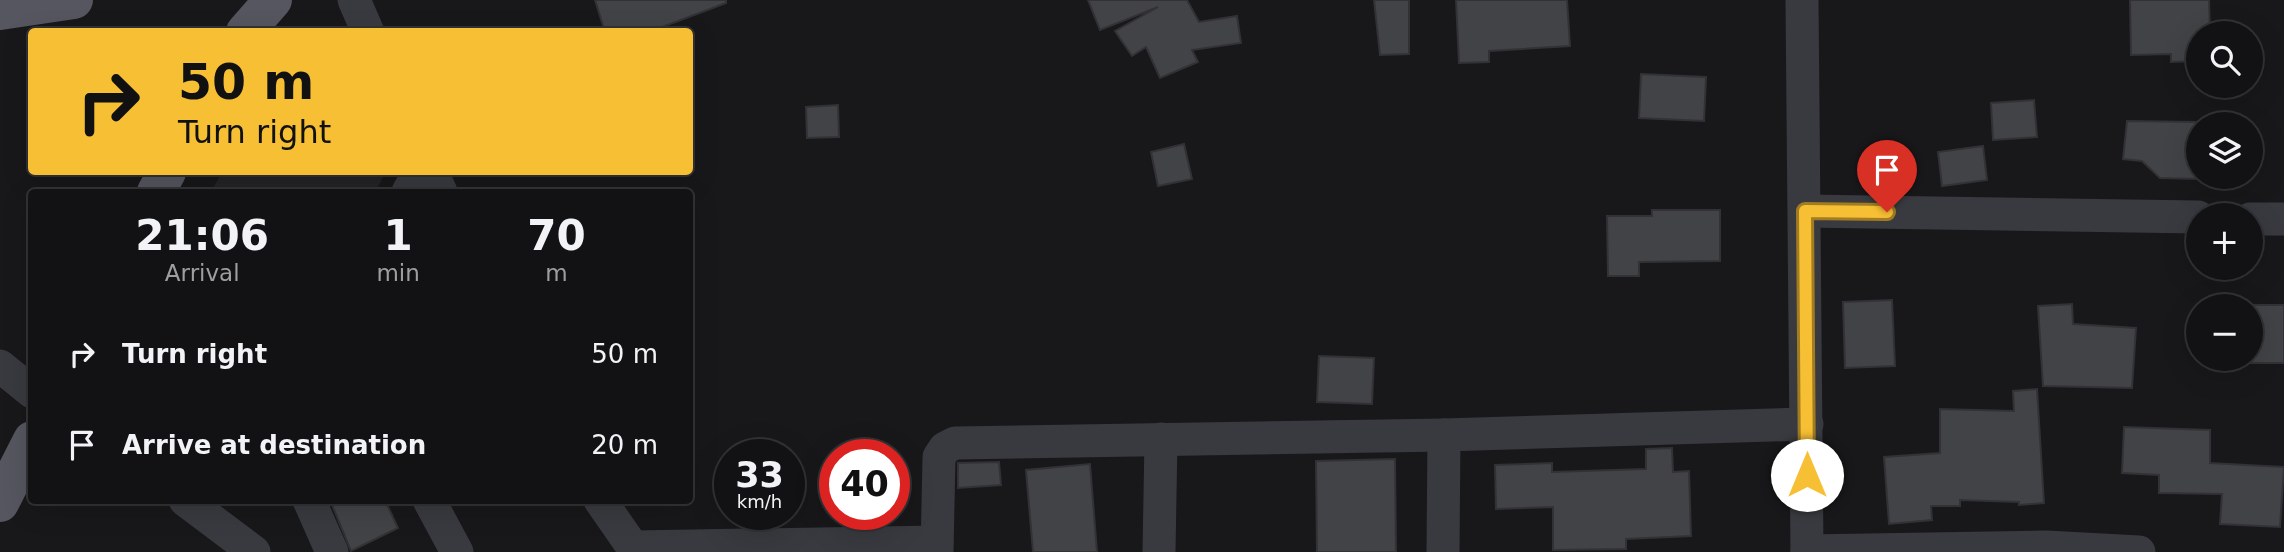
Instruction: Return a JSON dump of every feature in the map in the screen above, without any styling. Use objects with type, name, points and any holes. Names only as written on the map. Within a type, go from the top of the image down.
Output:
[{"type":"main road","points":[[0,11],[74,0]]},
{"type":"main road","points":[[0,503],[28,448]]},
{"type":"street","points":[[354,0],[366,28]]},
{"type":"street","points":[[1802,0],[1807,552],[2046,547],[2138,552]]},
{"type":"street","points":[[1805,211],[2186,217]]},
{"type":"street","points":[[2263,219],[2284,219]]},
{"type":"street","points":[[0,366],[28,389]]},
{"type":"street","points":[[603,504],[634,549],[937,547],[939,457],[944,448],[955,443],[1444,435],[1807,424]]},
{"type":"street","points":[[1443,552],[1444,435]]},
{"type":"street","points":[[1159,552],[1161,439]]},
{"type":"street","points":[[196,504],[254,552]]},
{"type":"street","points":[[311,504],[332,552]]},
{"type":"street","points":[[431,504],[457,552]]},
{"type":"shaded area","points":[[220,175],[384,175],[377,189],[213,189]]},
{"type":"building","points":[[595,0],[726,0],[726,3],[660,28],[604,28]]},
{"type":"building","points":[[1088,0],[1187,0],[1199,22],[1237,16],[1241,43],[1192,50],[1198,62],[1160,78],[1146,47],[1132,56],[1115,31],[1158,7],[1100,30]]},
{"type":"building","points":[[1374,0],[1409,0],[1409,54],[1380,55]]},
{"type":"building","points":[[1456,0],[1567,0],[1570,46],[1489,51],[1489,62],[1459,63]]},
{"type":"building","points":[[2130,0],[2209,0],[2210,21],[2186,21],[2186,61],[2171,62],[2171,54],[2131,55]]},
{"type":"building","points":[[1641,74],[1706,77],[1704,121],[1639,118]]},
{"type":"building","points":[[2034,100],[2037,137],[1993,140],[1991,103]]},
{"type":"building","points":[[838,105],[839,137],[807,138],[806,107]]},
{"type":"building","points":[[2127,121],[2186,122],[2186,179],[2160,178],[2142,161],[2123,159]]},
{"type":"building","points":[[1184,144],[1192,179],[1158,186],[1151,152]]},
{"type":"building","points":[[1983,146],[1987,180],[1942,186],[1938,152]]},
{"type":"building","points":[[1652,210],[1720,210],[1720,261],[1639,262],[1639,276],[1608,276],[1607,216],[1652,216]]},
{"type":"building","points":[[1892,300],[1895,366],[1845,368],[1843,302]]},
{"type":"building","points":[[2072,304],[2073,324],[2136,328],[2132,388],[2043,386],[2038,306]]},
{"type":"building","points":[[2263,305],[2284,305],[2284,363],[2263,363]]},
{"type":"building","points":[[1319,356],[1374,358],[1372,404],[1317,402]]},
{"type":"building","points":[[2037,389],[2044,503],[2019,505],[2019,502],[1960,500],[1960,506],[1931,506],[1932,520],[1889,524],[1884,457],[1940,453],[1940,409],[2014,411],[2013,391]]},
{"type":"building","points":[[2124,427],[2210,430],[2210,463],[2284,467],[2280,527],[2220,524],[2222,494],[2159,493],[2159,475],[2122,473]]},
{"type":"building","points":[[1672,448],[1673,472],[1689,471],[1691,536],[1626,539],[1626,549],[1553,550],[1553,507],[1496,509],[1495,465],[1552,463],[1552,472],[1646,469],[1646,449]]},
{"type":"building","points":[[1395,459],[1396,552],[1317,552],[1316,461]]},
{"type":"building","points":[[999,462],[1001,485],[958,488],[958,463]]},
{"type":"building","points":[[1090,464],[1097,552],[1033,552],[1026,470]]},
{"type":"building","points":[[332,504],[387,504],[398,528],[351,551]]},
{"type":"route","points":[[1807,475],[1805,211],[1887,212]]}]
